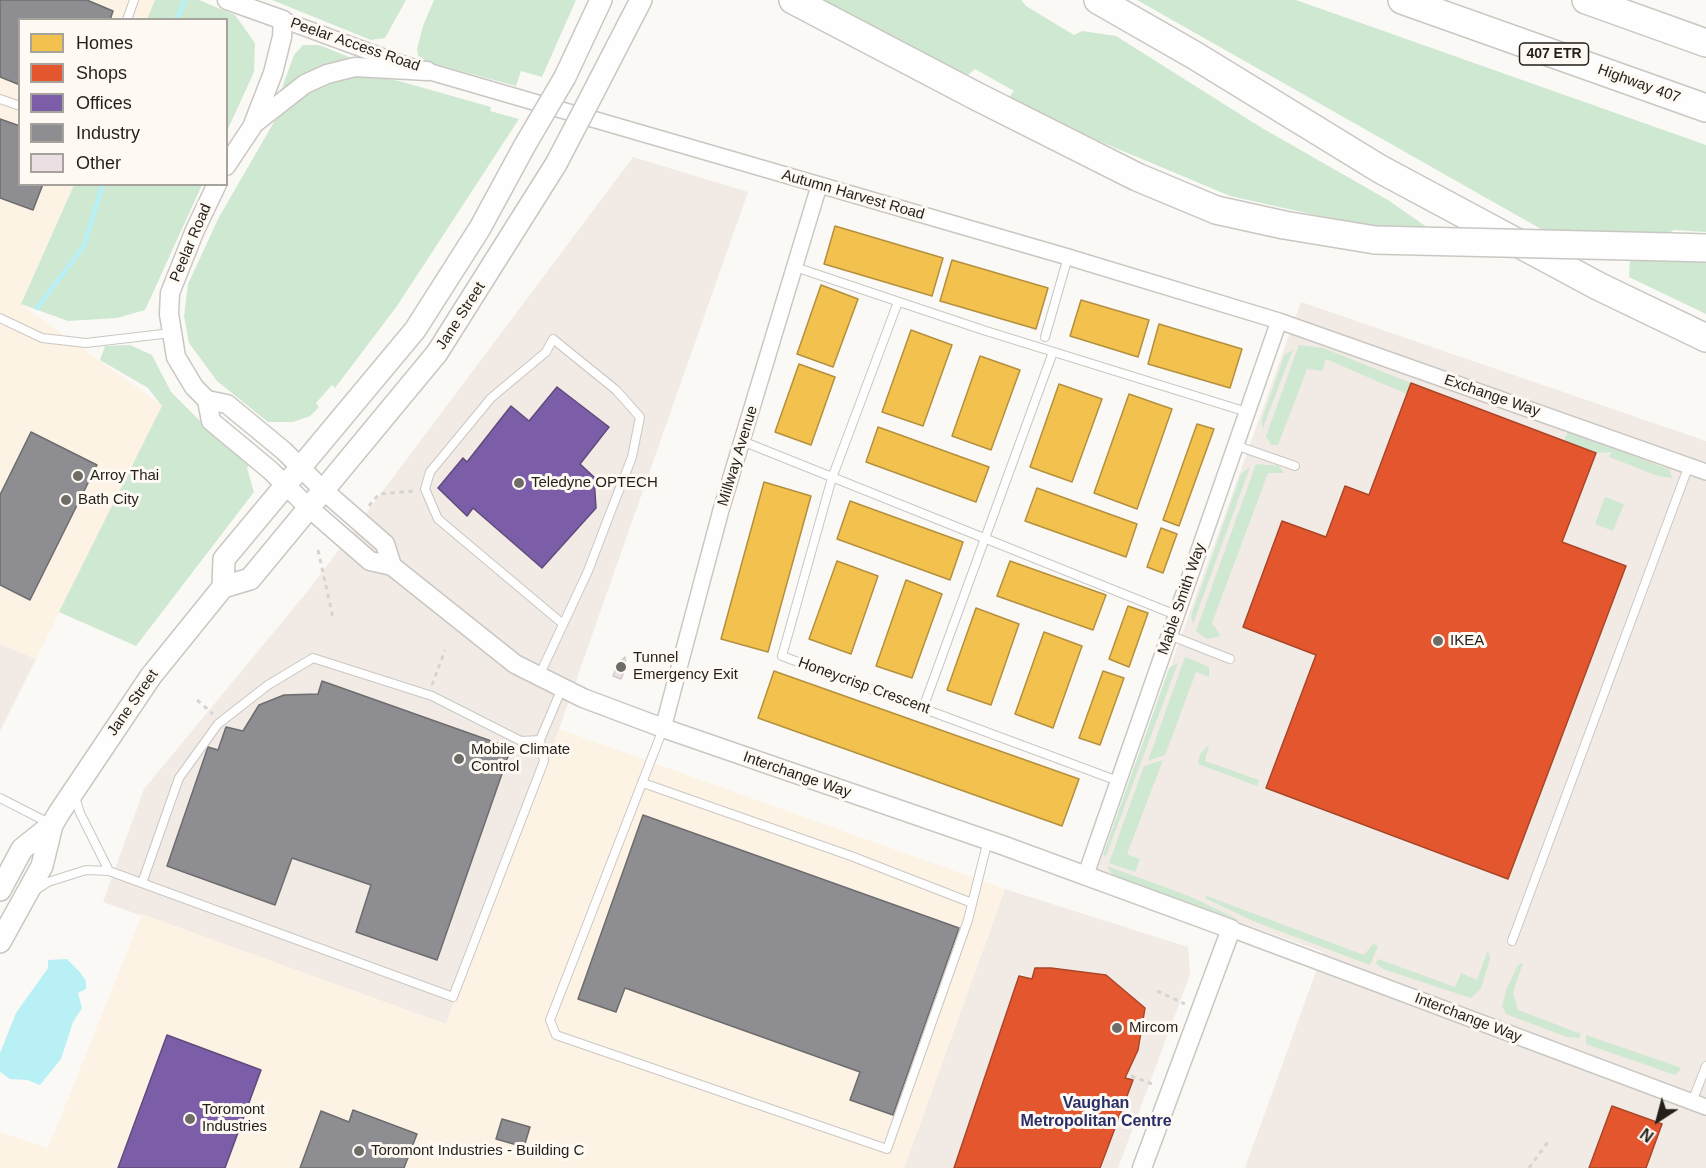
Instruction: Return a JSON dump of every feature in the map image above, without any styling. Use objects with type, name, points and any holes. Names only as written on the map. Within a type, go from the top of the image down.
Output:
[{"type":"highway","points":[[793,0],[1137,177],[1216,210],[1375,240],[1706,248]]},
{"type":"highway","points":[[1098,0],[1194,55],[1380,169],[1598,286],[1706,338]]},
{"type":"highway","name":"Highway 407","points":[[1402,0],[1706,108]]},
{"type":"highway","points":[[1586,0],[1706,43]]},
{"type":"main road","name":"Jane Street","points":[[223,587],[224,559],[415,330],[480,228],[565,77],[601,0]]},
{"type":"main road","name":"Jane Street","points":[[0,942],[42,866],[52,825],[151,676],[223,587],[250,579],[322,489],[437,353],[556,164],[641,0]]},
{"type":"main road","name":"Jane Street","points":[[0,890],[22,849],[52,825]]},
{"type":"street","points":[[227,0],[283,20],[279,53],[252,126],[228,163]]},
{"type":"street","name":"Peelar Access Road","points":[[283,20],[427,70]]},
{"type":"street","points":[[252,126],[304,84],[327,74],[355,67],[427,70]]},
{"type":"street","name":"Autumn Harvest Road","points":[[427,70],[1279,321]]},
{"type":"street","name":"Peelar Road","points":[[216,186],[195,230],[170,293],[169,314],[176,357],[194,387],[207,400],[211,421],[285,485]]},
{"type":"street","name":"Millway Avenue","points":[[663,728],[742,441],[819,186]]},
{"type":"street","name":"Mable Smith Way","points":[[1085,877],[1279,321]]},
{"type":"street","name":"Exchange Way","points":[[1279,321],[1706,472]]},
{"type":"street","points":[[207,400],[227,404],[285,451],[322,489]]},
{"type":"street","name":"Interchange Way","points":[[285,485],[370,561],[392,566],[515,664],[562,688],[663,728],[988,840],[1699,1104]]},
{"type":"street","name":"Interchange Way","points":[[322,489],[385,544],[392,566]]},
{"type":"street","points":[[1142,1168],[1231,929]]},
{"type":"lane","points":[[128,18],[134,0]]},
{"type":"lane","points":[[0,99],[18,105]]},
{"type":"lane","points":[[1045,337],[1068,257]]},
{"type":"lane","points":[[795,267],[1053,352],[1247,412]]},
{"type":"lane","points":[[832,477],[898,302]]},
{"type":"lane","points":[[0,318],[42,338],[86,342],[171,333]]},
{"type":"lane","points":[[539,676],[588,571],[632,457],[640,417],[616,390],[553,339],[546,352],[491,398],[430,472],[425,489],[438,519],[563,624]]},
{"type":"lane","points":[[923,708],[1053,352]]},
{"type":"lane","points":[[742,441],[1176,615]]},
{"type":"lane","points":[[1235,445],[1295,466]]},
{"type":"lane","points":[[1512,940],[1689,465]]},
{"type":"lane","name":"Honeycrisp Crescent","points":[[832,477],[782,656],[1118,781]]},
{"type":"lane","points":[[1169,635],[1230,658]]},
{"type":"lane","points":[[142,883],[179,778],[221,722],[268,685],[313,658],[429,695],[521,741],[540,740]]},
{"type":"lane","points":[[22,903],[40,886],[48,882],[86,870],[109,871],[453,997],[544,761],[540,740],[562,688]]},
{"type":"lane","points":[[663,728],[643,783],[630,808],[550,1020],[556,1035],[887,1149],[972,903],[988,840]]},
{"type":"lane","points":[[643,783],[851,856],[972,903]]},
{"type":"lane","points":[[73,792],[84,821],[109,871]]},
{"type":"lane","points":[[0,798],[52,825]]},
{"type":"lane","points":[[1699,1104],[1706,1066]]},
{"type":"path","points":[[369,506],[380,494],[425,489]]},
{"type":"path","points":[[318,550],[333,618]]},
{"type":"path","points":[[429,695],[445,650]]},
{"type":"path","points":[[197,700],[221,722]]},
{"type":"path","points":[[1156,992],[1201,1011]]},
{"type":"path","points":[[1131,1076],[1171,1091]]},
{"type":"path","points":[[1529,1168],[1550,1138]]},
{"type":"shaded area","points":[[0,0],[155,0],[147,18],[18,18],[18,186],[74,186],[21,304],[163,406],[36,659],[0,644]]},
{"type":"shaded area","points":[[633,157],[748,192],[559,729],[446,1024],[103,902],[144,789],[311,587]]},
{"type":"shaded area","points":[[1301,302],[1706,441],[1706,1168],[1245,1168],[1323,952],[1097,871]]},
{"type":"shaded area","points":[[0,644],[36,659],[0,731]]},
{"type":"shaded area","points":[[559,729],[1005,889],[904,1168],[0,1168],[0,1132],[48,1148],[142,914],[446,1024]]},
{"type":"shaded area","points":[[1005,889],[1188,947],[1190,975],[1118,1168],[904,1168]]},
{"type":"green space","points":[[155,0],[199,0],[235,15],[255,43],[254,72],[228,129],[228,18],[147,18]]},
{"type":"green space","points":[[272,0],[406,0],[385,38],[371,40]]},
{"type":"green space","points":[[434,0],[576,0],[542,77],[521,71],[516,86],[419,60],[417,49],[423,26]]},
{"type":"green space","points":[[824,0],[1021,0],[1026,6],[1074,35],[1082,31],[1116,36],[1262,128],[1388,200],[1431,230],[1369,227],[1230,196],[1049,120],[1008,98],[1014,91],[975,69],[966,77]]},
{"type":"green space","points":[[1137,0],[1296,0],[1706,145],[1706,232],[1674,230],[1664,236],[1548,233]]},
{"type":"green space","points":[[303,45],[319,45],[354,59],[282,88],[294,55]]},
{"type":"green space","points":[[368,75],[399,81],[491,107],[490,111],[519,119],[397,306],[335,388],[332,385],[316,403],[319,407],[310,416],[293,422],[268,422],[217,381],[189,343],[184,316],[188,284],[219,217],[274,122],[306,90],[340,77]]},
{"type":"green space","points":[[74,186],[202,186],[145,310],[117,318],[68,321],[21,304]]},
{"type":"green space","points":[[1630,258],[1706,262],[1706,314],[1629,277]]},
{"type":"green space","points":[[130,345],[152,355],[171,392],[198,419],[251,463],[247,468],[254,492],[136,646],[59,612],[162,406],[148,388],[100,360],[105,346]]},
{"type":"green space","points":[[1299,345],[1323,348],[1411,383],[1407,394],[1326,359],[1322,371],[1307,369],[1278,445],[1271,445],[1266,436]]},
{"type":"green space","points":[[1293,349],[1262,430],[1262,419],[1284,356]]},
{"type":"green space","points":[[1568,431],[1670,470],[1672,478],[1658,476],[1609,457],[1611,452],[1596,453],[1564,441]]},
{"type":"green space","points":[[1256,464],[1279,466],[1284,473],[1268,473],[1212,623],[1221,636],[1207,639],[1196,631]]},
{"type":"green space","points":[[1250,467],[1193,624],[1191,616],[1241,474]]},
{"type":"green space","points":[[1605,497],[1624,504],[1613,531],[1595,524]]},
{"type":"green space","points":[[1185,657],[1209,667],[1209,677],[1196,672],[1165,755],[1148,761]]},
{"type":"green space","points":[[1178,663],[1106,856],[1103,855],[1169,668]]},
{"type":"green space","points":[[1209,745],[1205,761],[1259,780],[1257,786],[1198,764],[1200,754]]},
{"type":"green space","points":[[1163,760],[1127,854],[1140,859],[1135,872],[1109,863],[1144,766]]},
{"type":"green space","points":[[1107,866],[1189,896],[1243,922],[1128,881],[1112,874]]},
{"type":"green space","points":[[1207,896],[1364,955],[1373,944],[1378,946],[1370,965],[1253,921],[1205,898]]},
{"type":"green space","points":[[1488,950],[1490,959],[1481,988],[1471,998],[1383,969],[1376,963],[1378,959],[1455,987],[1461,973],[1477,980]]},
{"type":"green space","points":[[1523,963],[1513,992],[1518,1010],[1581,1034],[1579,1038],[1567,1037],[1506,1014],[1502,1006],[1507,988],[1518,965]]},
{"type":"green space","points":[[1586,1035],[1681,1069],[1675,1075],[1586,1044]]},
{"type":"water","points":[[67,959],[86,981],[86,989],[78,993],[82,1008],[73,1022],[61,1059],[40,1085],[27,1080],[10,1079],[0,1072],[0,1053],[16,1013],[48,968],[48,960]]},
{"type":"building: Homes","points":[[835,226],[943,258],[932,296],[824,264]]},
{"type":"building: Homes","points":[[952,260],[1048,288],[1036,329],[940,301]]},
{"type":"building: Homes","points":[[821,285],[858,299],[833,367],[797,354]]},
{"type":"building: Homes","points":[[1081,300],[1149,320],[1138,357],[1070,336]]},
{"type":"building: Homes","points":[[1159,324],[1242,349],[1230,388],[1148,364]]},
{"type":"building: Homes","points":[[911,330],[952,345],[923,426],[882,412]]},
{"type":"building: Homes","points":[[980,356],[1020,370],[991,450],[952,436]]},
{"type":"building: Homes","points":[[799,364],[835,377],[811,445],[775,432]]},
{"type":"building: Homes","points":[[1059,384],[1102,399],[1072,482],[1030,467]]},
{"type":"building: Homes","points":[[1129,394],[1172,409],[1137,509],[1094,493]]},
{"type":"building: Homes","points":[[1197,424],[1214,429],[1179,526],[1163,520]]},
{"type":"building: Homes","points":[[878,427],[989,467],[976,502],[866,462]]},
{"type":"building: Homes","points":[[764,482],[811,496],[768,652],[721,639]]},
{"type":"building: Homes","points":[[1037,488],[1137,524],[1126,557],[1025,521]]},
{"type":"building: Homes","points":[[850,501],[963,542],[950,580],[837,539]]},
{"type":"building: Homes","points":[[1161,528],[1177,534],[1163,573],[1147,567]]},
{"type":"building: Homes","points":[[837,561],[878,576],[851,654],[809,639]]},
{"type":"building: Homes","points":[[1010,561],[1106,595],[1093,630],[997,596]]},
{"type":"building: Homes","points":[[906,580],[942,594],[912,678],[876,666]]},
{"type":"building: Homes","points":[[1128,606],[1148,613],[1129,667],[1109,659]]},
{"type":"building: Homes","points":[[976,608],[1019,624],[991,705],[947,690]]},
{"type":"building: Homes","points":[[1044,632],[1082,646],[1053,728],[1015,714]]},
{"type":"building: Homes","points":[[774,671],[1079,779],[1062,826],[758,718]]},
{"type":"building: Homes","points":[[1103,671],[1124,678],[1100,745],[1079,738]]},
{"type":"building: Shops","name":"IKEA","points":[[1411,383],[1596,453],[1562,542],[1626,566],[1508,879],[1266,788],[1316,655],[1243,627],[1282,521],[1326,537],[1345,486],[1369,495]]},
{"type":"building: Shops","points":[[1035,968],[1106,975],[1145,1008],[1138,1050],[1125,1078],[1133,1080],[1100,1168],[954,1168],[1019,976],[1032,979]]},
{"type":"building: Shops","points":[[1612,1106],[1662,1124],[1646,1168],[1589,1168]]},
{"type":"building: Offices","name":"Teledyne OPTECH","points":[[557,387],[609,427],[580,464],[594,477],[596,508],[542,568],[473,508],[467,516],[438,488],[463,458],[467,462],[511,406],[529,421]]},
{"type":"building: Offices","name":"Toromont Industries","points":[[167,1035],[261,1070],[225,1168],[118,1168]]},
{"type":"building: Industry","points":[[0,0],[87,0],[113,11],[111,18],[18,18],[18,84],[0,77]]},
{"type":"building: Industry","points":[[0,119],[18,125],[18,186],[42,186],[33,210],[0,198]]},
{"type":"building: Industry","points":[[31,432],[97,465],[30,600],[0,585],[0,495]]},
{"type":"building: Industry","points":[[322,681],[511,748],[437,960],[356,932],[371,885],[292,858],[275,905],[167,866],[208,747],[218,750],[226,727],[243,731],[259,705],[284,695],[318,694]]},
{"type":"building: Industry","points":[[643,815],[959,928],[893,1115],[850,1100],[860,1072],[625,988],[616,1012],[578,999]]},
{"type":"building: Industry","name":"Toromont Industries - Building C","points":[[353,1110],[417,1134],[404,1168],[300,1168],[321,1111],[349,1122]]},
{"type":"building: Industry","points":[[502,1119],[530,1127],[524,1147],[496,1139]]},
{"type":"building: Other","name":"Tunnel Emergency Exit","points":[[625,657],[626,667],[621,679],[613,676],[618,664]]},
{"type":"waterway","points":[[177,18],[185,0]]},
{"type":"waterway","points":[[37,308],[84,246],[102,186]]},
{"type":"place","name":"Arroy Thai","points":[[78,476]]},
{"type":"place","name":"Teledyne OPTECH","points":[[519,483]]},
{"type":"place","name":"Bath City","points":[[66,500]]},
{"type":"place","name":"IKEA","points":[[1438,641]]},
{"type":"place","name":"Tunnel Emergency Exit","points":[[621,667]]},
{"type":"place","name":"Mobile Climate Control","points":[[459,759]]},
{"type":"place","name":"Mircom","points":[[1117,1028]]},
{"type":"place","name":"Toromont Industries","points":[[190,1119]]},
{"type":"place","name":"Toromont Industries - Building C","points":[[359,1151]]},
{"type":"district","name":"Vaughan Metropolitan Centre","points":[[1096,1113]]}]
